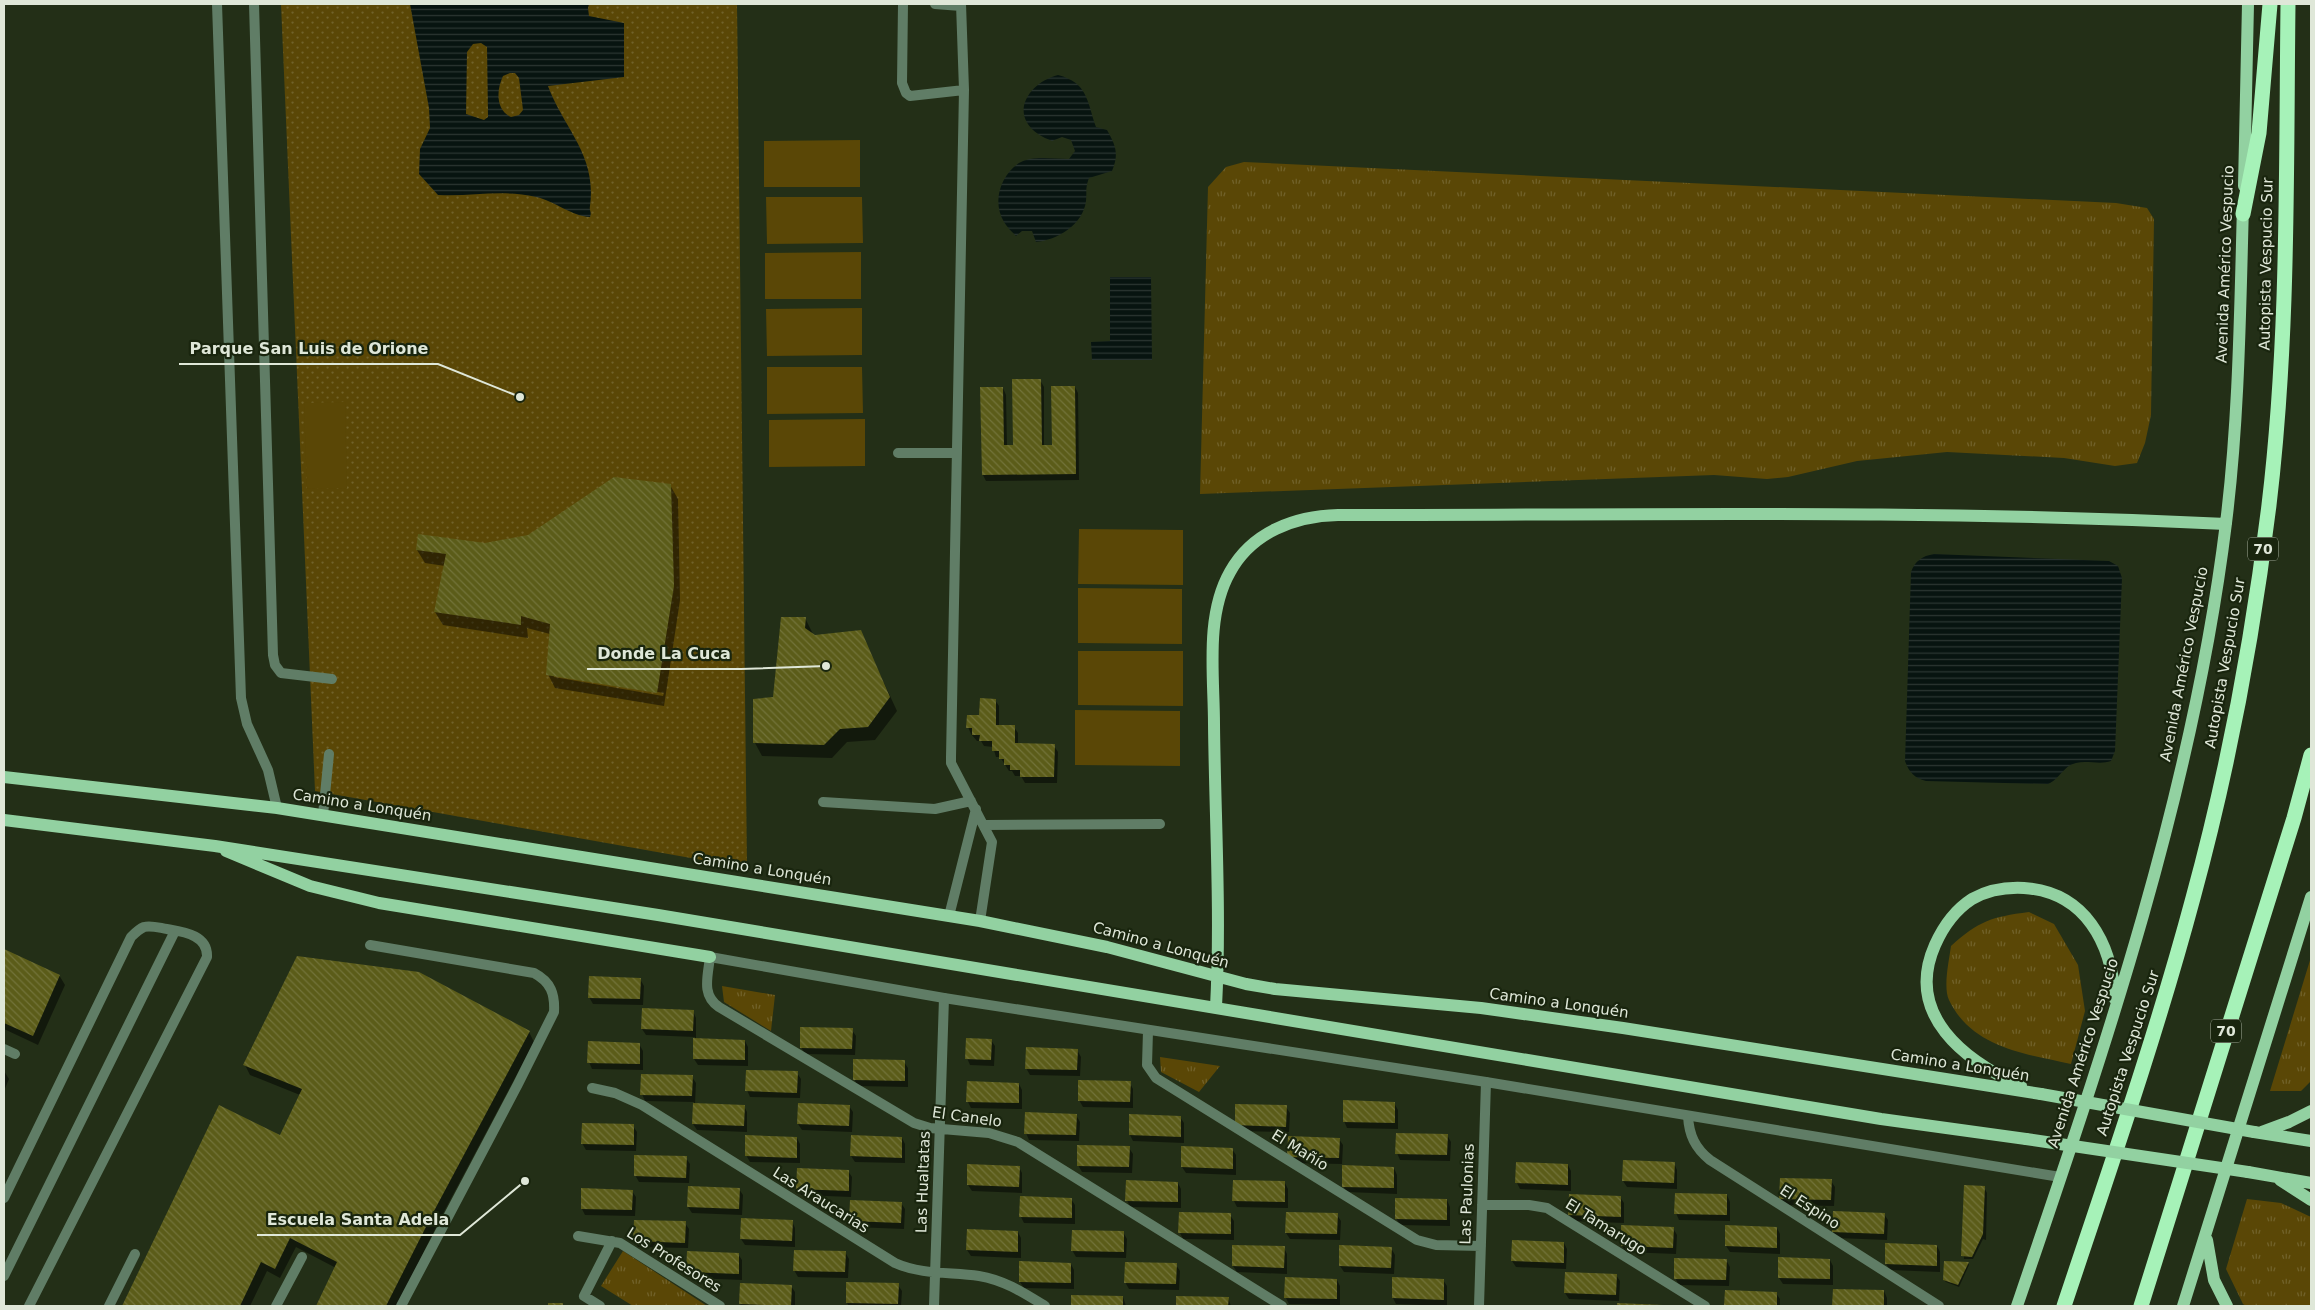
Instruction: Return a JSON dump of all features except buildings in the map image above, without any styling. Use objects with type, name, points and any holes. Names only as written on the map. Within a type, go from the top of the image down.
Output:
[{"type":"highway","points":[[2243,214],[2258,133],[2270,4]]},
{"type":"highway","name":"Autopista Vespucio Sur","points":[[2064,1306],[2155,1029],[2194,896],[2214,815],[2247,650],[2269,503],[2282,354],[2285,277],[2288,4]]},
{"type":"highway","name":"70","points":[[2141,1306],[2291,828],[2311,756]]},
{"type":"main road","name":"Avenida Américo Vespucio","points":[[2017,1306],[2115,1007],[2155,874],[2179,778],[2211,618],[2226,524],[2238,387],[2248,4]]},
{"type":"main road","points":[[1216,1007],[1214,790],[1216,619],[1223,586],[1238,559],[1259,539],[1287,523],[1312,517],[1338,515],[1924,515],[2099,517],[2226,524]]},
{"type":"main road","name":"Camino a Lonquén","points":[[4,777],[323,815],[980,921],[1107,947],[1275,989],[1481,1008],[1623,1028],[2039,1094],[2311,1141]]},
{"type":"main road","points":[[4,820],[215,846],[649,914],[1881,1119],[2026,1138],[2311,1183]]},
{"type":"main road","points":[[215,846],[284,877],[362,899],[492,923],[710,957]]},
{"type":"main road","points":[[2039,1094],[1999,1077],[1968,1057],[1948,1038],[1934,1015],[1929,999],[1928,966],[1940,934],[1950,919],[1974,898],[1999,889],[2030,889],[2063,899],[2084,914],[2099,936],[2111,966],[2115,1007]]},
{"type":"main road","points":[[2184,1306],[2311,897]]},
{"type":"main road","points":[[2257,1132],[2289,1122],[2311,1111]]},
{"type":"main road","points":[[2274,1176],[2311,1200]]},
{"type":"main road","points":[[2207,1232],[2207,1248],[2214,1280],[2227,1306]]},
{"type":"main road","points":[[2012,1306],[2025,1283]]},
{"type":"street","points":[[217,4],[241,698],[247,724],[268,770],[276,808]]},
{"type":"street","points":[[254,4],[273,655],[275,665],[281,673],[332,679]]},
{"type":"street","points":[[902,4],[902,83],[906,93],[910,96],[964,90]]},
{"type":"street","points":[[935,4],[961,5],[964,90],[951,763],[985,824],[992,842],[980,921]]},
{"type":"street","points":[[898,453],[957,453]]},
{"type":"street","points":[[323,815],[329,754]]},
{"type":"street","points":[[824,802],[935,809],[974,805]]},
{"type":"street","points":[[949,916],[974,805]]},
{"type":"street","points":[[985,824],[1160,824]]},
{"type":"street","points":[[4,1198],[131,937],[145,926],[190,934],[204,943],[208,950],[207,957],[29,1306]]},
{"type":"street","points":[[4,1276],[175,931]]},
{"type":"street","points":[[370,945],[534,973],[542,977],[552,988],[555,999],[554,1012],[518,1084],[401,1306]]},
{"type":"street","points":[[710,957],[944,998],[1486,1082],[2060,1177]]},
{"type":"street","name":"El Canelo","points":[[710,957],[706,988],[714,1003],[914,1123],[940,1130],[989,1132],[1018,1142],[1282,1306]]},
{"type":"street","name":"Las Hualtatas","points":[[934,1306],[944,998]]},
{"type":"street","name":"El Mañío","points":[[1148,1031],[1146,1060],[1149,1070],[1156,1078],[1417,1240],[1436,1245],[1480,1246]]},
{"type":"street","points":[[4,1049],[15,1054]]},
{"type":"street","name":"Las Paulonias","points":[[1479,1306],[1486,1082]]},
{"type":"street","name":"Las Araucarias","points":[[592,1088],[615,1093],[642,1105],[895,1263],[919,1272],[978,1276],[999,1281],[1045,1306]]},
{"type":"street","name":"El Espino","points":[[1688,1116],[1691,1138],[1702,1154],[1939,1306]]},
{"type":"street","name":"El Tamarugo","points":[[1482,1205],[1529,1205],[1547,1208],[1705,1306]]},
{"type":"street","name":"Los Profesores","points":[[578,1236],[620,1243],[720,1306]]},
{"type":"street","name":"Los Profesores","points":[[600,1306],[584,1296],[612,1241]]},
{"type":"street","points":[[109,1306],[135,1254]]},
{"type":"street","points":[[276,1306],[302,1257]]},
{"type":"green space","points":[[281,4],[737,4],[747,868],[315,791]]},
{"type":"green space","points":[[860,140],[860,187],[764,187],[764,141]]},
{"type":"green space","points":[[1244,162],[2116,203],[2147,208],[2154,219],[2151,415],[2145,443],[2137,463],[2115,466],[2064,458],[1947,452],[1857,461],[1788,477],[1767,479],[1714,475],[1200,494],[1208,187],[1226,167]]},
{"type":"green space","points":[[766,197],[862,197],[863,243],[767,244]]},
{"type":"green space","points":[[861,252],[861,299],[765,299],[765,253]]},
{"type":"green space","points":[[862,308],[862,355],[767,356],[766,309]]},
{"type":"green space","points":[[767,367],[862,367],[863,413],[767,414]]},
{"type":"green space","points":[[345,402],[347,488],[307,489],[304,403]]},
{"type":"green space","points":[[865,419],[865,466],[769,467],[769,420]]},
{"type":"green space","points":[[1079,529],[1183,530],[1183,585],[1078,584]]},
{"type":"green space","points":[[1078,588],[1182,589],[1182,644],[1078,643]]},
{"type":"green space","points":[[1078,651],[1183,651],[1183,706],[1078,705]]},
{"type":"green space","points":[[1075,710],[1180,711],[1180,766],[1075,765]]},
{"type":"green space","points":[[2029,912],[2054,924],[2078,965],[2085,1011],[2071,1064],[2019,1052],[1986,1039],[1971,1029],[1959,1016],[1947,995],[1947,974],[1951,946],[1970,931],[1995,918]]},
{"type":"green space","points":[[2311,957],[2311,1081],[2301,1091],[2270,1091]]},
{"type":"green space","points":[[722,986],[775,995],[771,1031],[724,1002]]},
{"type":"green space","points":[[1160,1057],[1220,1066],[1199,1092],[1161,1072]]},
{"type":"green space","points":[[2247,1199],[2281,1203],[2311,1217],[2311,1306],[2246,1306],[2243,1304],[2226,1269]]},
{"type":"green space","points":[[623,1251],[707,1306],[633,1306],[601,1286]]},
{"type":"shaded area","points":[[410,4],[589,4],[589,16],[624,23],[624,77],[548,86],[578,143],[589,172],[591,188],[590,217],[576,214],[543,199],[523,195],[499,193],[438,195],[419,174],[420,149],[430,128],[429,108]],"holes":[[[481,43],[487,47],[488,117],[484,120],[466,114],[467,52],[473,44]],[[515,73],[519,78],[523,110],[519,115],[511,117],[502,110],[498,94],[503,76]]]},
{"type":"shaded area","points":[[1058,75],[1068,78],[1081,88],[1088,101],[1096,127],[1107,130],[1113,141],[1116,155],[1112,171],[1089,178],[1084,210],[1074,224],[1068,230],[1052,238],[1036,242],[1032,231],[1022,231],[1016,236],[1008,228],[1000,214],[998,198],[1007,175],[1019,163],[1037,158],[1069,159],[1075,151],[1071,140],[1062,137],[1052,141],[1043,137],[1029,126],[1025,117],[1026,99],[1031,91],[1039,84]]},
{"type":"shaded area","points":[[1110,277],[1151,277],[1152,360],[1092,360],[1091,342],[1110,341]]},
{"type":"shaded area","points":[[1934,554],[2109,561],[2118,566],[2122,578],[2115,751],[2111,761],[2102,763],[2080,762],[2072,765],[2048,784],[1926,781],[1918,778],[1910,771],[1905,761],[1911,572],[1920,560]]},
{"type":"place","name":"Parque San Luis de Orione","points":[[520,397]]},
{"type":"place","name":"Donde La Cuca","points":[[826,666]]},
{"type":"place","name":"Escuela Santa Adela","points":[[525,1181]]}]
